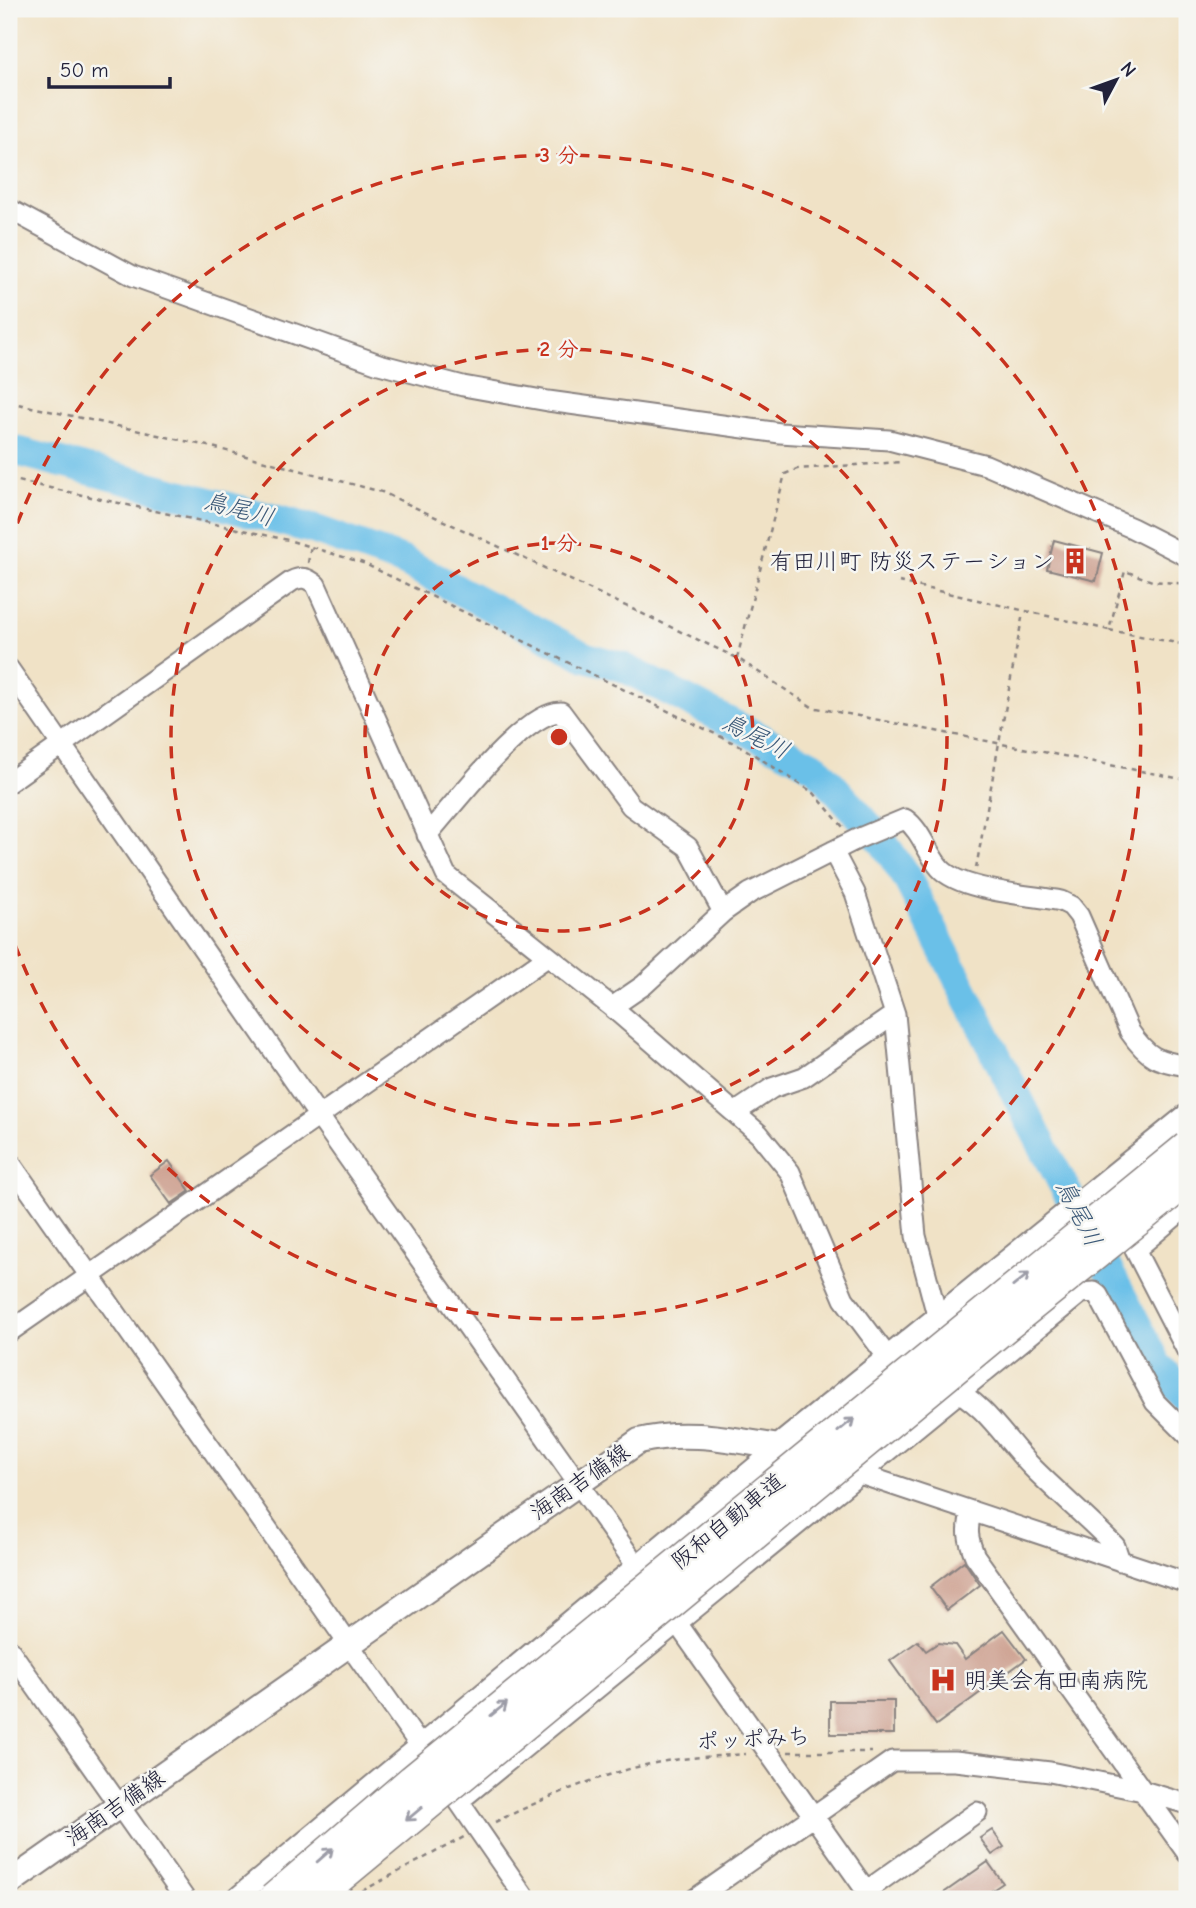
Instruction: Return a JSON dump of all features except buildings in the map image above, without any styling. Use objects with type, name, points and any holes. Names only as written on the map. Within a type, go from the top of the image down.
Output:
[{"type":"highway","name":"阪和自動車道","points":[[273,1899],[412,1780],[1187,1147]]},
{"type":"highway","name":"阪和自動車道","points":[[314,1899],[458,1777],[1187,1181]]},
{"type":"main road","points":[[779,1447],[1187,1117]]},
{"type":"main road","name":"海南吉備線","points":[[9,1883],[639,1441],[666,1434],[698,1435],[779,1447]]},
{"type":"street","points":[[9,209],[133,276],[379,364],[463,386],[548,401],[780,433],[889,440],[986,465],[1132,528],[1187,556]]},
{"type":"street","points":[[9,782],[292,581],[305,578],[316,585],[446,875],[612,1007],[759,1134],[790,1172],[844,1299],[889,1359]]},
{"type":"street","points":[[9,669],[318,1115],[869,1895],[977,1812]]},
{"type":"street","points":[[427,835],[517,736],[550,714],[561,712],[631,806],[688,847],[723,912]]},
{"type":"street","points":[[612,1007],[643,985],[723,912],[750,893],[854,840],[905,819],[914,827],[948,875],[973,885],[1061,901],[1071,906],[1079,916],[1130,1032],[1142,1049],[1157,1061],[1187,1066]]},
{"type":"street","points":[[833,851],[855,893],[895,1014],[916,1236],[938,1319]]},
{"type":"street","points":[[9,1332],[547,957]]},
{"type":"street","points":[[736,1112],[772,1088],[804,1077],[895,1014]]},
{"type":"street","points":[[9,1161],[526,1899]]},
{"type":"street","points":[[1187,1206],[1139,1244],[1136,1256],[1187,1351]]},
{"type":"street","points":[[1151,1235],[1187,1224]]},
{"type":"street","points":[[459,1801],[1073,1298],[1094,1292],[1103,1301],[1155,1402],[1187,1434]]},
{"type":"street","points":[[911,1341],[946,1385],[959,1391],[987,1415],[1032,1467],[1108,1539],[1121,1561]]},
{"type":"street","points":[[234,1899],[779,1447],[1187,1583]]},
{"type":"street","points":[[972,1511],[967,1526],[969,1542],[975,1556],[1187,1853]]},
{"type":"street","points":[[9,1649],[185,1899]]},
{"type":"street","points":[[695,1899],[884,1766],[905,1759],[1017,1767],[1143,1791],[1187,1804]]},
{"type":"path","points":[[9,402],[212,447],[382,492],[737,658],[812,707],[1187,780]]},
{"type":"path","points":[[737,658],[785,474],[797,468],[902,462]]},
{"type":"path","points":[[9,479],[288,540],[363,563],[741,747],[814,793],[854,840]]},
{"type":"path","points":[[1109,630],[1125,571],[1152,581],[1187,584]]},
{"type":"path","points":[[899,582],[1023,612],[1187,645]]},
{"type":"path","points":[[973,885],[1023,612]]},
{"type":"path","name":"ポッポみち","points":[[358,1893],[478,1830],[552,1795],[625,1770],[691,1757],[769,1752],[877,1752]]},
{"type":"waterway","name":"鳥尾川","points":[[9,449],[316,530],[403,561],[586,657],[623,667],[816,767],[883,842],[907,878],[1026,1114],[1158,1365],[1187,1399]]},
{"type":"place","name":"有田川町 防災ステーション","points":[[1075,561]]},
{"type":"place","name":"明美会有田南病院","points":[[943,1680]]}]
